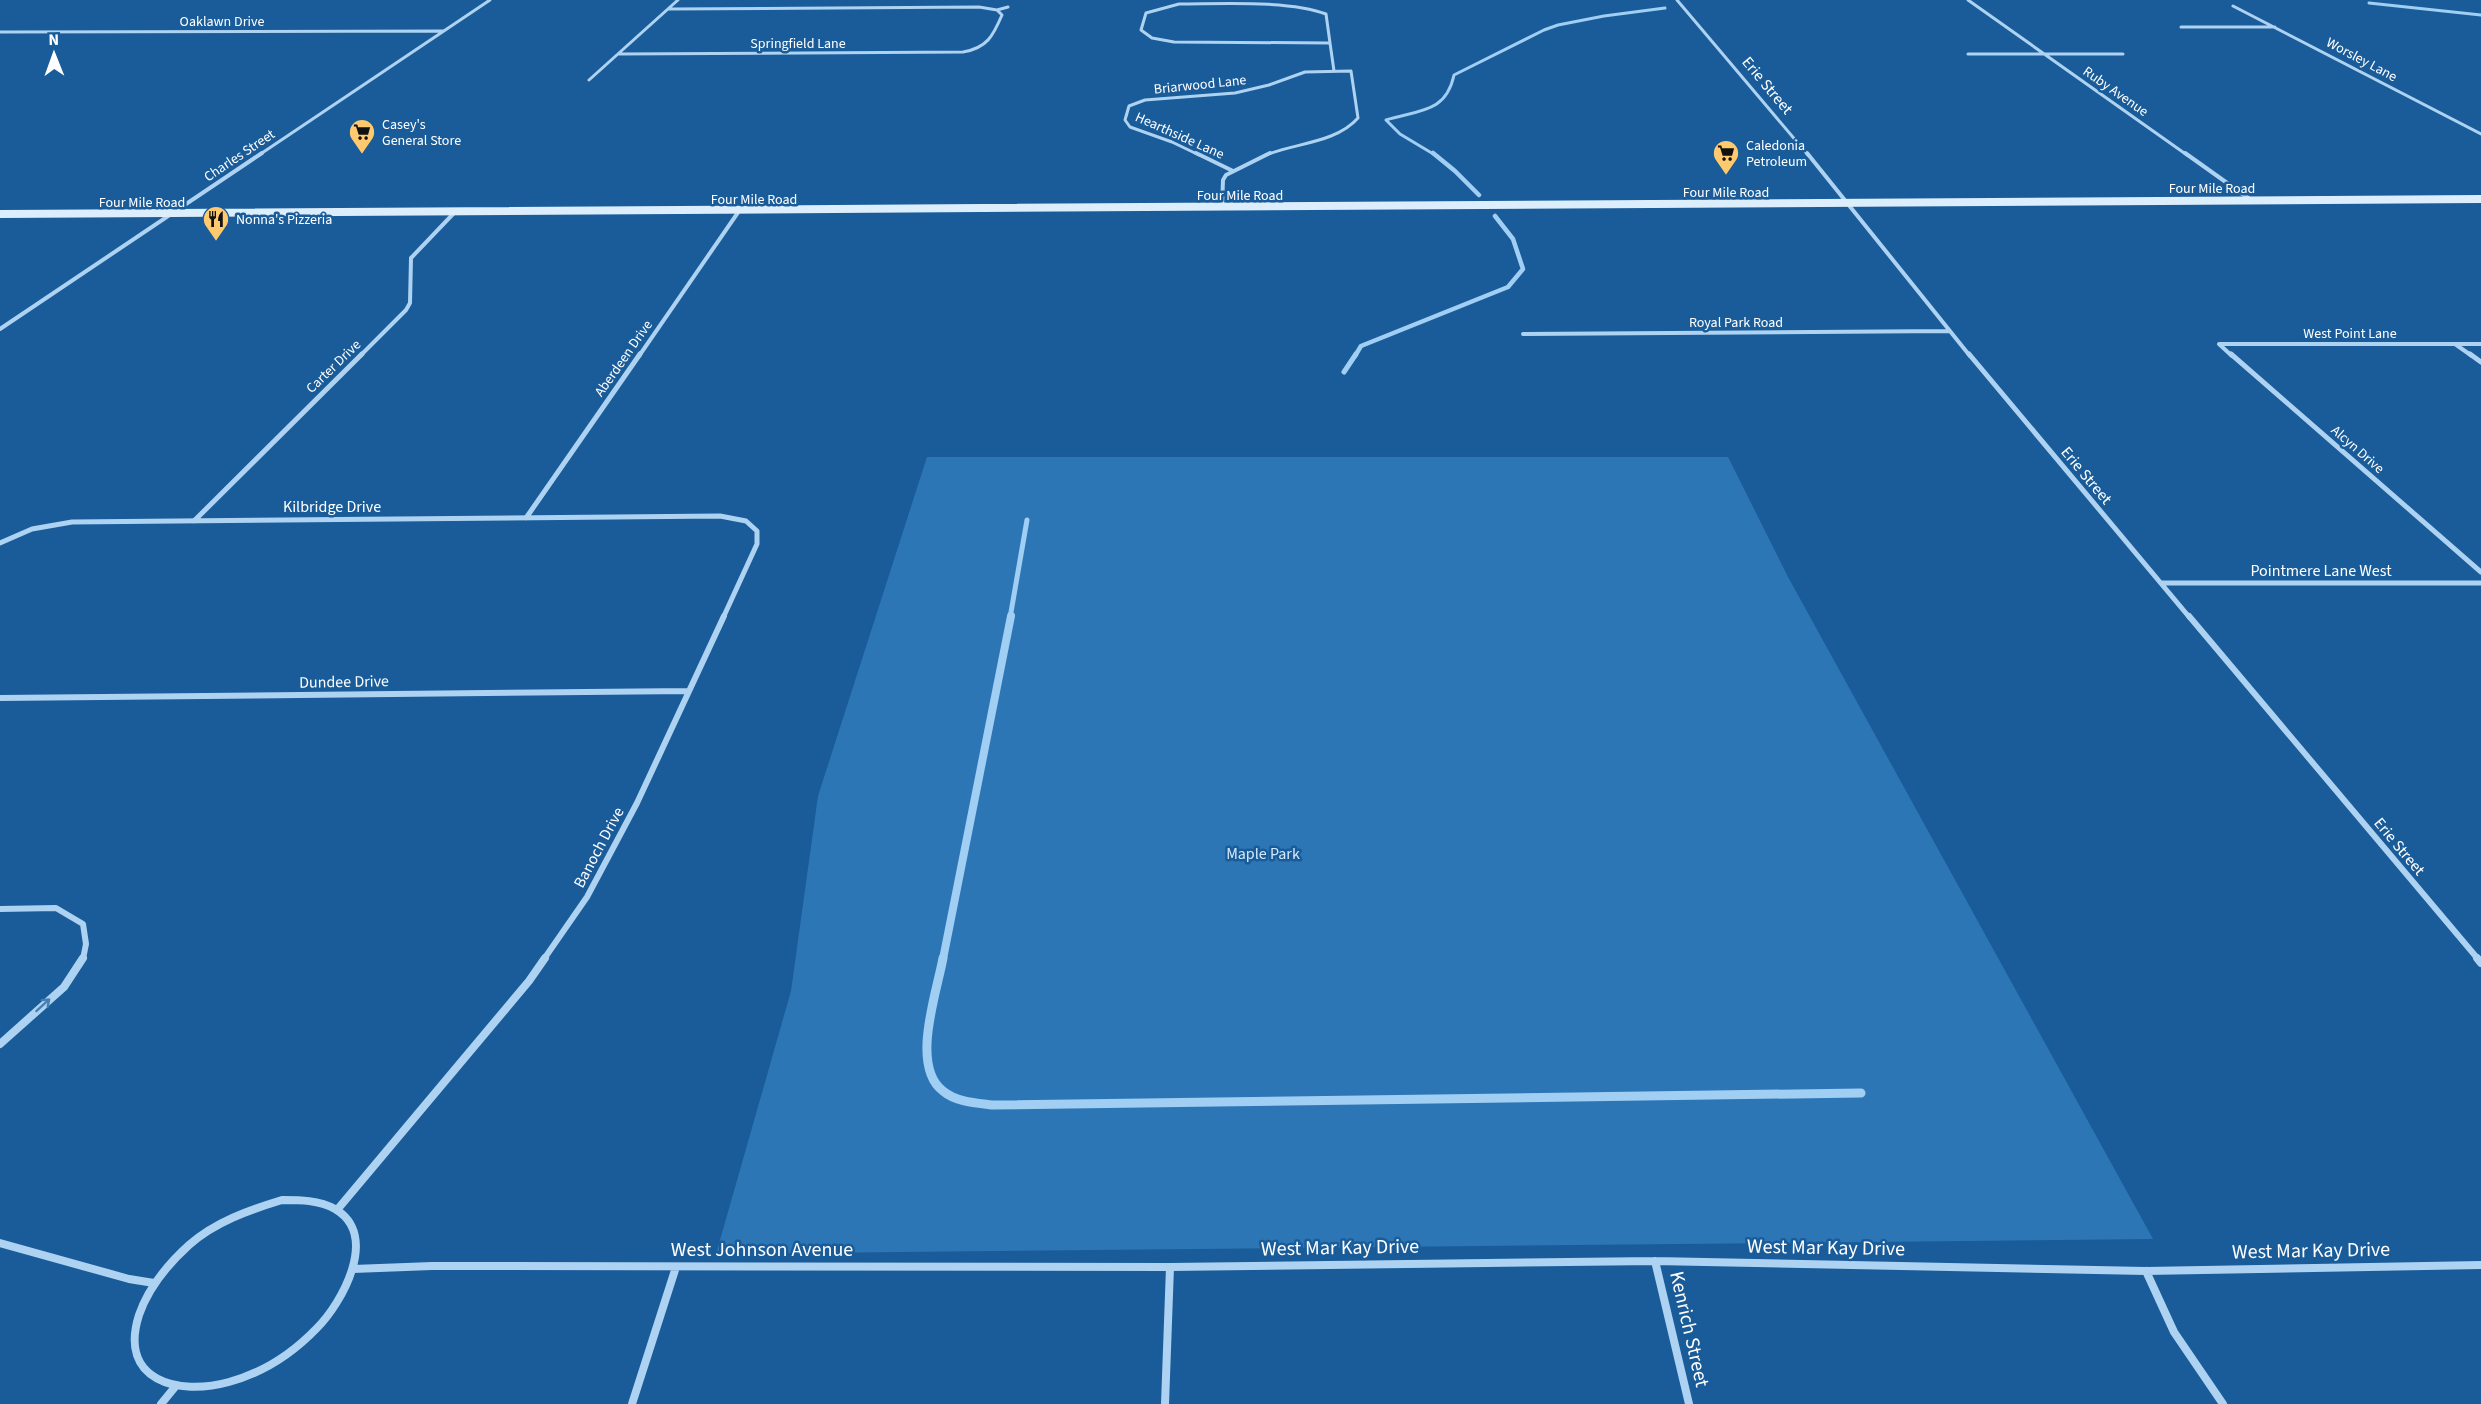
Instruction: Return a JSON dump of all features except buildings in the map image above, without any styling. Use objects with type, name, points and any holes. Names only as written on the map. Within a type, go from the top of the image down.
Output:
[{"type":"main road","name":"Four Mile Road","points":[[0,214],[2481,199]]},
{"type":"street","name":"Charles Street","points":[[0,329],[490,0]]},
{"type":"street","points":[[589,80],[678,0]]},
{"type":"street","name":"Erie Street","points":[[1677,0],[1848,203],[1948,331],[2481,963]]},
{"type":"street","name":"Ruby Avenue","points":[[1968,0],[2251,200]]},
{"type":"street","points":[[1331,43],[1174,42],[1152,38],[1141,30],[1146,13],[1166,6],[1294,4],[1312,7],[1326,14],[1331,43],[1335,71]]},
{"type":"street","name":"Worsley Lane","points":[[2233,6],[2279,27],[2481,134]]},
{"type":"street","points":[[668,9],[979,7],[997,10],[1008,7]]},
{"type":"street","name":"Springfield Lane","points":[[618,54],[956,53],[978,50],[988,44],[1002,15],[997,10]]},
{"type":"street","points":[[2181,27],[2279,27]]},
{"type":"street","name":"Oaklawn Drive","points":[[0,32],[444,31]]},
{"type":"street","points":[[1968,54],[2123,54]]},
{"type":"street","name":"Briarwood Lane","points":[[1127,114],[1129,106],[1138,101],[1235,93],[1269,85],[1305,72],[1351,71],[1358,118],[1356,123],[1341,131],[1274,152],[1233,171]]},
{"type":"street","name":"Hearthside Lane","points":[[1127,114],[1126,123],[1130,127],[1172,141],[1233,171]]},
{"type":"street","points":[[1222,207],[1223,180],[1233,171]]},
{"type":"street","name":"Aberdeen Drive","points":[[526,518],[739,211]]},
{"type":"street","name":"Carter Drive","points":[[194,521],[406,310],[410,303],[411,258],[454,213]]},
{"type":"street","name":"Royal Park Road","points":[[1523,334],[1948,331]]},
{"type":"street","name":"West Point Lane","points":[[2219,344],[2481,344]]},
{"type":"street","name":"Alcyn Drive","points":[[2219,344],[2481,572]]},
{"type":"street","points":[[2455,344],[2481,362]]},
{"type":"street","name":"Kilbridge Drive","points":[[0,543],[32,529],[66,522],[668,516]]},
{"type":"street","name":"Banoch Drive","points":[[337,1210],[529,981],[587,897],[637,803],[758,540],[757,531],[753,525],[731,517],[668,516]]},
{"type":"street","name":"Pointmere Lane West","points":[[2161,583],[2481,583]]},
{"type":"street","name":"Dundee Drive","points":[[0,698],[689,691]]},
{"type":"street","points":[[0,909],[56,908],[83,924],[86,947],[81,964],[69,980],[0,1044]]},
{"type":"street","points":[[282,1200],[313,1201],[337,1210],[350,1225],[356,1245],[353,1269],[344,1292],[308,1338],[283,1357],[255,1373],[227,1384],[200,1388],[175,1387],[159,1380],[146,1370],[138,1357],[135,1341],[137,1322],[154,1283],[180,1253],[196,1240],[212,1228],[247,1210],[282,1200]]},
{"type":"street","points":[[0,1243],[129,1279],[154,1283]]},
{"type":"street","name":"West Mar Kay Drive","points":[[1170,1267],[1655,1262],[2146,1271],[2481,1265]]},
{"type":"street","name":"Kenrich Street","points":[[1655,1262],[1689,1404]]},
{"type":"street","name":"West Johnson Avenue","points":[[353,1269],[432,1266],[1170,1267]]},
{"type":"street","points":[[632,1404],[676,1267]]},
{"type":"street","points":[[1165,1404],[1170,1267]]},
{"type":"street","points":[[2146,1271],[2174,1332],[2223,1404]]},
{"type":"street","points":[[161,1404],[175,1387]]},
{"type":"green space","name":"Maple Park","points":[[927,457],[1728,457],[1788,577],[2153,1239],[716,1254],[791,991],[818,796]]},
{"type":"waterway","points":[[2369,3],[2481,15]]},
{"type":"waterway","points":[[1435,155],[1400,134],[1386,120],[1420,111],[1438,103],[1445,97],[1454,75],[1544,30],[1604,16],[1665,8]]},
{"type":"waterway","points":[[1433,153],[1479,195]]},
{"type":"waterway","points":[[1355,356],[1361,346],[1508,287],[1523,269],[1513,239],[1495,216]]},
{"type":"waterway","points":[[1344,372],[1356,354]]},
{"type":"waterway","points":[[1010,618],[1027,520]]},
{"type":"waterway","points":[[943,959],[1011,616]]},
{"type":"waterway","points":[[943,958],[928,1028],[928,1064],[933,1080],[943,1091],[954,1098],[973,1103],[992,1105],[1861,1093]]},
{"type":"place","name":"Casey's General Store","points":[[362,155]]},
{"type":"place","name":"Caledonia Petroleum","points":[[1726,176]]},
{"type":"place","name":"Nonna's Pizzeria","points":[[216,242]]}]
